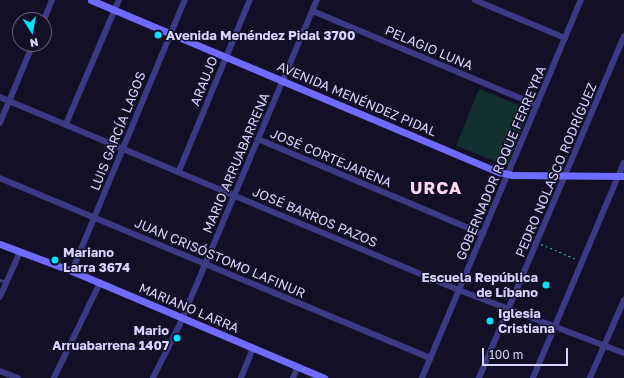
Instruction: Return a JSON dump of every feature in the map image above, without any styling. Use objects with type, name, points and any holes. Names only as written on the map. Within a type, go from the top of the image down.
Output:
[{"type":"main road","name":"AVENIDA MENÉNDEZ PIDAL","points":[[91,0],[507,175],[621,176]]},
{"type":"main road","name":"MARIANO LARRA","points":[[0,244],[72,271],[324,378]]},
{"type":"street","points":[[47,12],[52,0]]},
{"type":"street","points":[[66,124],[119,0]]},
{"type":"street","name":"LUIS GARCÍA LAGOS","points":[[72,271],[185,0]]},
{"type":"street","name":"ARAUJO","points":[[179,171],[250,0]]},
{"type":"street","name":"MARIO ARRUABARRENA","points":[[153,378],[182,318],[317,0]]},
{"type":"street","points":[[475,0],[565,38]]},
{"type":"street","name":"GOBERNADOR ROQUE FERREYRA","points":[[422,378],[581,0]]},
{"type":"street","name":"PELAGIO LUNA","points":[[313,11],[537,105]]},
{"type":"street","name":"PEDRO NOLASCO RODRÍGUEZ","points":[[479,378],[624,36]]},
{"type":"street","points":[[0,123],[30,52]]},
{"type":"street","name":"JOSÉ BARROS PAZOS","points":[[0,97],[460,290],[604,344],[624,353]]},
{"type":"street","name":"JOSÉ CORTEJARENA","points":[[258,139],[483,234]]},
{"type":"street","points":[[533,378],[582,262],[621,176],[624,163]]},
{"type":"street","name":"JUAN CRISÓSTOMO LAFINUR","points":[[0,178],[431,358]]},
{"type":"street","points":[[0,297],[20,252]]},
{"type":"street","points":[[54,378],[100,283]]},
{"type":"street","points":[[590,378],[624,300]]},
{"type":"street","points":[[241,378],[253,349]]},
{"type":"street","points":[[293,378],[298,367]]},
{"type":"street","points":[[0,371],[18,378]]},
{"type":"lane","points":[[0,280],[7,282]]},
{"type":"path","points":[[537,242],[582,262]]},
{"type":"green space","points":[[479,89],[530,110],[507,166],[456,146]]},
{"type":"place","name":"Avenida Menéndez Pidal 3700","points":[[158,35]]},
{"type":"place","name":"Mariano Larra 3674","points":[[55,260]]},
{"type":"place","name":"Escuela República de Líbano","points":[[546,285]]},
{"type":"place","name":"Iglesia Cristiana","points":[[490,321]]},
{"type":"place","name":"Mario Arruabarrena 1407","points":[[177,338]]},
{"type":"district","name":"URCA","points":[[436,188]]}]
